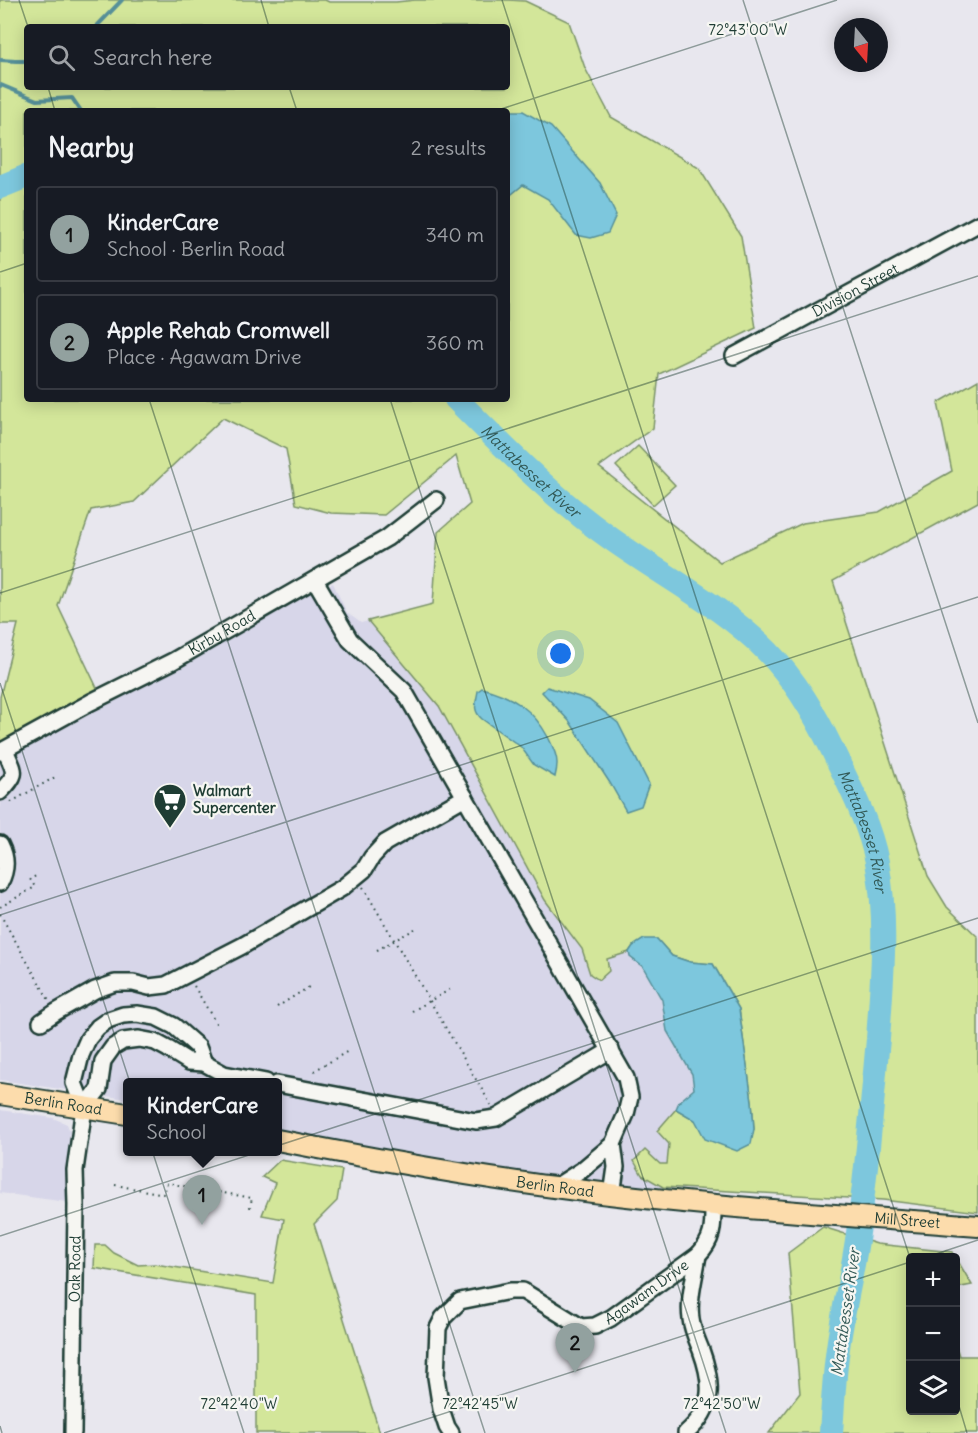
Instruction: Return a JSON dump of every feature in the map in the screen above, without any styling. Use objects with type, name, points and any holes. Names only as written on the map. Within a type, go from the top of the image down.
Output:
[{"type":"main road","name":"Berlin Road","points":[[2,1097],[123,1113]]},
{"type":"main road","name":"Berlin Road","points":[[282,1141],[554,1188],[836,1216]]},
{"type":"main road","name":"Mill Street","points":[[836,1216],[978,1226]]},
{"type":"street","name":"Division Street","points":[[734,356],[978,224]]},
{"type":"street","name":"Kirby Road","points":[[3,751],[91,702],[173,661],[387,538],[436,500]]},
{"type":"street","points":[[315,579],[350,640],[404,691],[626,1078],[630,1097],[626,1114],[613,1144],[582,1170],[554,1188]]},
{"type":"street","points":[[3,751],[14,770],[14,776],[4,797]]},
{"type":"street","points":[[41,1022],[95,990],[115,983],[133,983],[149,987],[166,985],[234,951],[342,888],[364,870],[385,843],[465,796]]},
{"type":"street","points":[[0,844],[6,861],[0,883]]},
{"type":"street","points":[[204,1063],[198,1047],[174,1026],[156,1017],[137,1014],[123,1015],[108,1020],[98,1027],[88,1039],[81,1055],[74,1083],[84,1107],[99,1089],[103,1061],[113,1047],[123,1041],[139,1039],[155,1042],[189,1062],[204,1063],[224,1074],[243,1078]]},
{"type":"street","points":[[282,1085],[476,1121],[496,1118],[611,1050]]},
{"type":"street","name":"Oak Road","points":[[73,1433],[75,1170],[84,1107]]},
{"type":"street","points":[[612,1195],[616,1167],[613,1144]]},
{"type":"street","name":"Agawam Drive","points":[[451,1433],[441,1409],[436,1377],[438,1328],[443,1318],[460,1301],[510,1291],[523,1292],[581,1328],[595,1326],[610,1318],[698,1255],[707,1246],[712,1233],[713,1205]]},
{"type":"street","name":"Agawam Drive","points":[[686,1433],[698,1422],[704,1411],[710,1380],[691,1320],[690,1304],[698,1255]]},
{"type":"path","points":[[4,797],[57,776]]},
{"type":"path","points":[[0,907],[34,887],[30,879],[36,876]]},
{"type":"path","points":[[361,883],[492,1107]]},
{"type":"path","points":[[0,914],[49,1000]]},
{"type":"path","points":[[377,950],[415,928]]},
{"type":"path","points":[[192,983],[217,1025]]},
{"type":"path","points":[[277,1007],[312,985]]},
{"type":"path","points":[[412,1011],[451,989]]},
{"type":"path","points":[[314,1071],[350,1050]]},
{"type":"path","points":[[115,1185],[164,1194],[167,1183],[252,1198],[249,1212]]},
{"type":"shaded area","points":[[333,583],[347,613],[361,623],[368,621],[439,706],[545,900],[582,949],[590,974],[607,959],[629,952],[630,957],[643,967],[662,1001],[667,1031],[693,1077],[695,1089],[679,1102],[676,1109],[657,1131],[669,1144],[667,1164],[660,1164],[642,1175],[663,1187],[534,1174],[282,1131],[282,1078],[123,1078],[123,1098],[0,1080],[0,760],[242,632],[294,598]]},
{"type":"shaded area","points":[[0,1110],[53,1118],[67,1124],[70,1132],[66,1167],[67,1202],[0,1193]]},
{"type":"green space","points":[[0,0],[396,2],[509,0],[525,1],[569,22],[585,68],[611,117],[699,168],[741,236],[756,328],[659,374],[653,428],[599,467],[720,562],[803,523],[879,512],[952,471],[938,403],[978,380],[978,502],[833,581],[928,876],[947,907],[978,937],[978,1212],[883,1200],[663,1187],[642,1175],[634,1161],[645,1150],[660,1164],[667,1164],[669,1144],[657,1131],[676,1109],[695,1120],[754,1129],[739,1009],[713,964],[690,962],[672,956],[657,939],[633,946],[629,952],[607,959],[609,971],[599,980],[590,974],[582,949],[545,900],[439,706],[368,621],[433,604],[438,532],[470,504],[456,456],[384,515],[331,513],[296,504],[286,449],[223,418],[134,502],[91,510],[58,606],[98,690],[0,744],[0,697],[18,624],[0,624]]},
{"type":"green space","points":[[638,446],[675,485],[653,505],[616,466]]},
{"type":"green space","points":[[280,1160],[342,1170],[337,1201],[314,1224],[380,1433],[256,1433],[256,1295],[94,1268],[95,1245],[105,1245],[114,1253],[138,1265],[155,1264],[273,1283],[284,1219],[262,1215],[275,1183],[262,1177]]},
{"type":"green space","points":[[823,1227],[877,1244],[952,1252],[906,1253],[906,1415],[960,1415],[960,1356],[978,1356],[978,1433],[769,1433],[800,1393],[788,1253]]},
{"type":"green space","points":[[960,1265],[972,1285],[960,1287]]},
{"type":"water","points":[[510,111],[523,111],[551,127],[600,183],[616,215],[608,233],[591,238],[576,235],[548,199],[523,185],[510,196]]},
{"type":"water","points":[[547,687],[589,700],[618,723],[649,784],[641,806],[626,811],[570,722],[542,692]]},
{"type":"water","points":[[482,688],[503,695],[521,705],[536,719],[555,753],[557,763],[555,777],[534,765],[521,747],[479,716],[476,703],[478,691]]},
{"type":"water","points":[[644,939],[657,939],[672,956],[690,962],[713,964],[739,1009],[754,1129],[751,1144],[737,1151],[705,1139],[695,1120],[676,1109],[679,1102],[694,1089],[692,1074],[667,1031],[662,1000],[643,967],[630,957],[629,952],[633,946]]},
{"type":"waterway","points":[[99,24],[122,0]]},
{"type":"waterway","points":[[0,60],[24,61]]},
{"type":"waterway","points":[[0,86],[37,100],[72,98],[79,108]]},
{"type":"waterway","name":"Mattabesset River","points":[[0,187],[24,177]]},
{"type":"waterway","name":"Mattabesset River","points":[[459,402],[530,472],[589,523],[732,620],[768,652],[796,686],[819,723],[864,818],[877,862],[880,884],[883,928],[881,995],[864,1185],[856,1248],[838,1348],[831,1433]]},
{"type":"place","name":"Walmart Supercenter","points":[[170,829]]},
{"type":"place","name":"KinderCare","points":[[202,1225]]},
{"type":"place","name":"Apple Rehab Cromwell","points":[[575,1373]]}]
